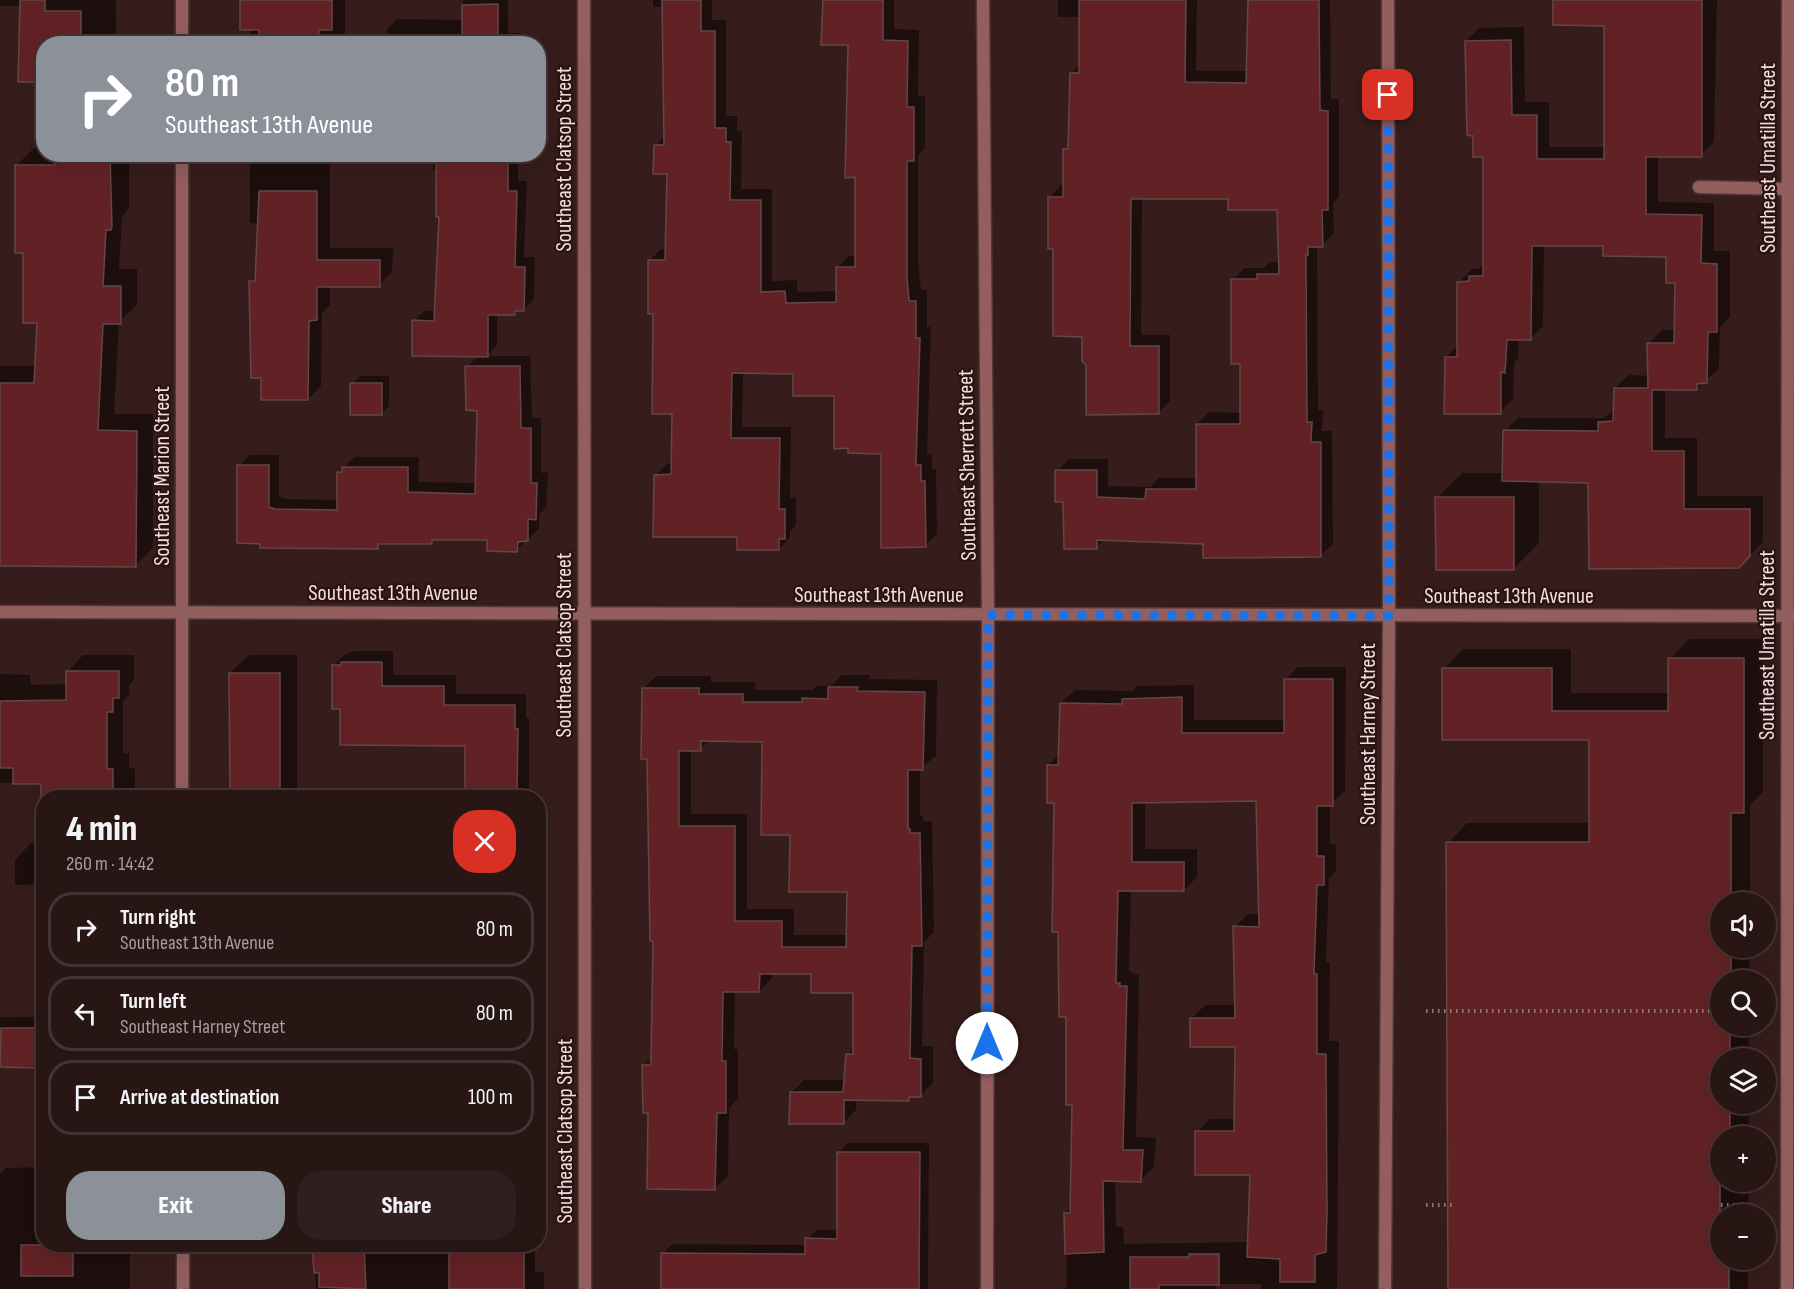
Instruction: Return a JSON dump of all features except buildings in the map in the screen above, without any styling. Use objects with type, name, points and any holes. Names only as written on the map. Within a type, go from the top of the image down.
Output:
[{"type":"street","points":[[182,0],[182,36]]},
{"type":"street","name":"Southeast Clatsop Street","points":[[584,0],[585,1289]]},
{"type":"street","name":"Southeast Sherrett Street","points":[[983,0],[988,615],[987,1289]]},
{"type":"street","name":"Southeast Harney Street","points":[[1385,1289],[1389,616],[1388,0]]},
{"type":"street","name":"Southeast Umatilla Street","points":[[1788,0],[1790,615],[1788,1289]]},
{"type":"street","name":"Southeast Marion Street","points":[[182,162],[182,790]]},
{"type":"street","points":[[1699,188],[1788,189]]},
{"type":"street","name":"Southeast 13th Avenue","points":[[0,612],[1790,615]]},
{"type":"street","points":[[183,1252],[183,1289]]},
{"type":"path","points":[[1426,1011],[1710,1011]]},
{"type":"path","points":[[1426,1205],[1456,1205]]},
{"type":"route","points":[[987,1043],[988,615],[1389,616],[1388,95]]}]
